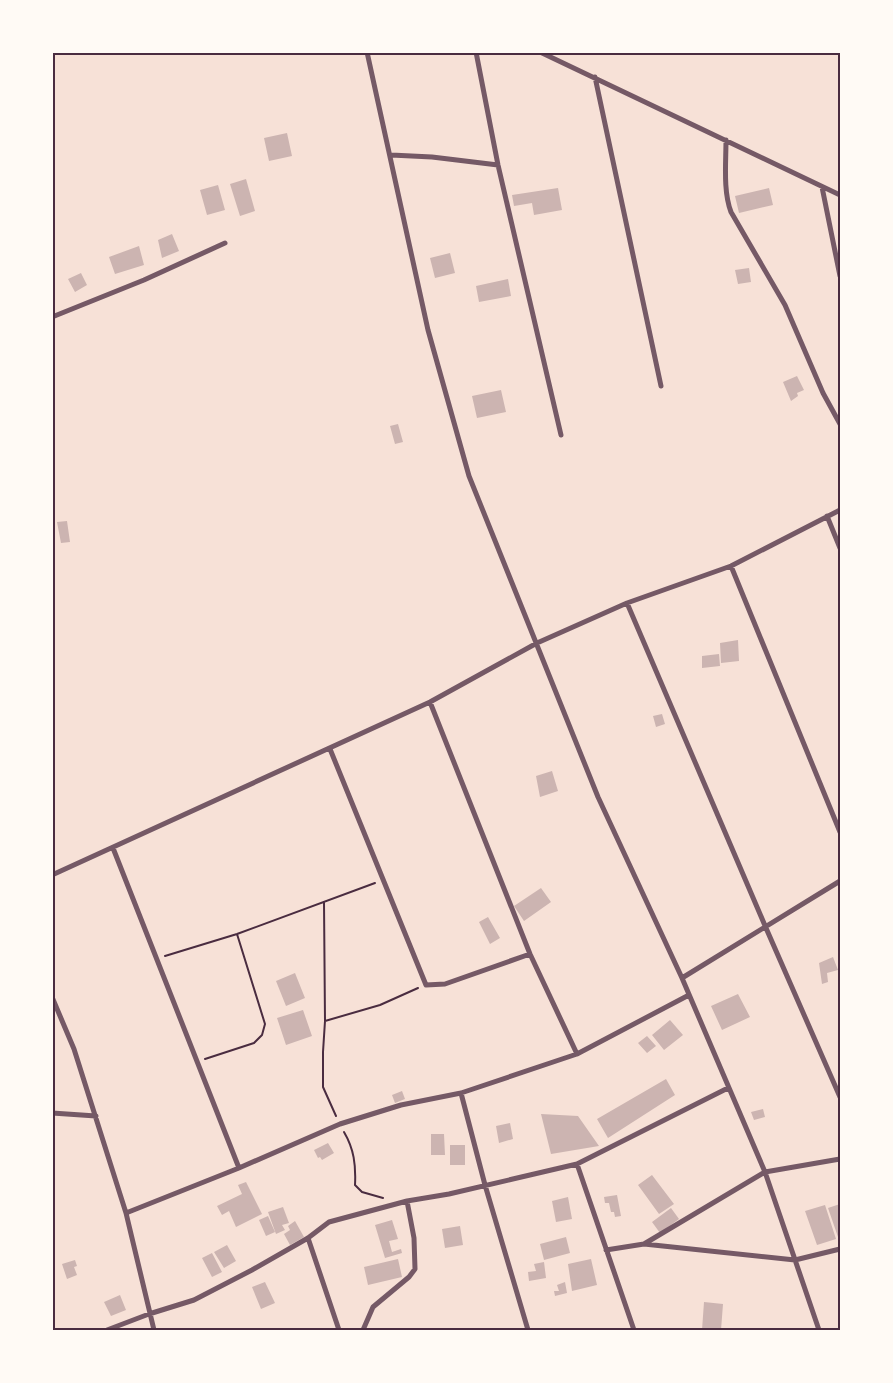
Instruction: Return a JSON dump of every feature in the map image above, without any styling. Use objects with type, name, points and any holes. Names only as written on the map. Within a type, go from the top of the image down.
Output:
[{"type":"street","points":[[367,52],[428,330],[469,476],[598,797],[682,978],[765,1172],[819,1330]]},
{"type":"street","points":[[476,52],[498,165],[561,435]]},
{"type":"street","points":[[540,52],[840,195]]},
{"type":"street","points":[[595,77],[660,386]]},
{"type":"street","points":[[726,141],[726,176],[728,204],[731,212],[785,305],[823,393],[840,424]]},
{"type":"street","points":[[391,155],[432,157],[498,165]]},
{"type":"street","points":[[822,187],[840,276]]},
{"type":"street","points":[[52,317],[144,280],[225,243]]},
{"type":"street","points":[[52,875],[430,702],[537,643],[627,603],[731,566],[840,510]]},
{"type":"street","points":[[827,516],[840,548]]},
{"type":"street","points":[[731,566],[840,832]]},
{"type":"street","points":[[627,603],[840,1098]]},
{"type":"street","points":[[430,702],[530,954],[577,1054]]},
{"type":"street","points":[[330,749],[426,985],[445,984],[530,954]]},
{"type":"street","points":[[113,848],[239,1168]]},
{"type":"street","points":[[682,978],[840,881]]},
{"type":"street","points":[[126,1213],[239,1168],[340,1124],[401,1105],[461,1093],[577,1054],[689,995]]},
{"type":"street","points":[[52,997],[74,1049],[126,1213],[154,1330]]},
{"type":"street","points":[[107,1330],[194,1300],[308,1238],[329,1222],[407,1201],[577,1164],[729,1088]]},
{"type":"street","points":[[461,1093],[485,1185],[528,1330]]},
{"type":"street","points":[[52,1113],[96,1116]]},
{"type":"street","points":[[644,1244],[765,1172],[840,1159]]},
{"type":"street","points":[[577,1164],[633,1330]]},
{"type":"street","points":[[363,1330],[373,1307],[415,1269],[414,1238],[407,1201]]},
{"type":"street","points":[[308,1238],[339,1330]]},
{"type":"street","points":[[606,1250],[644,1244],[795,1260],[840,1249]]},
{"type":"path","points":[[158,959],[237,934],[383,879]]},
{"type":"path","points":[[324,903],[323,1087],[351,1143],[356,1164],[355,1185],[362,1192],[386,1198]]},
{"type":"path","points":[[197,1062],[254,1042],[262,1035],[265,1024],[237,934]]},
{"type":"path","points":[[325,1021],[380,1005],[426,985]]},
{"type":"building","points":[[287,133],[292,156],[269,161],[264,138]]},
{"type":"building","points":[[246,179],[255,211],[240,216],[230,184]]},
{"type":"building","points":[[218,185],[225,210],[207,215],[200,190]]},
{"type":"building","points":[[558,188],[562,210],[534,215],[532,203],[514,206],[512,195]]},
{"type":"building","points":[[769,188],[773,205],[739,213],[735,196]]},
{"type":"building","points":[[172,234],[179,251],[162,258],[158,240]]},
{"type":"building","points":[[139,246],[144,265],[115,274],[109,257]]},
{"type":"building","points":[[450,253],[455,273],[435,278],[430,258]]},
{"type":"building","points":[[749,268],[751,282],[738,284],[735,270]]},
{"type":"building","points":[[81,273],[87,285],[75,292],[68,279]]},
{"type":"building","points":[[508,279],[511,296],[479,302],[476,286]]},
{"type":"building","points":[[797,376],[804,390],[797,393],[798,396],[791,401],[783,382]]},
{"type":"building","points":[[501,390],[506,412],[477,418],[472,396]]},
{"type":"building","points":[[398,424],[403,442],[395,444],[390,426]]},
{"type":"building","points":[[67,521],[70,542],[61,543],[57,522]]},
{"type":"building","points":[[738,640],[739,661],[721,663],[720,643]]},
{"type":"building","points":[[719,654],[720,666],[702,668],[702,656]]},
{"type":"building","points":[[662,714],[665,724],[656,727],[653,716]]},
{"type":"building","points":[[552,771],[558,791],[540,797],[536,776]]},
{"type":"building","points":[[541,888],[551,902],[524,921],[514,906]]},
{"type":"building","points":[[488,917],[500,938],[490,944],[479,922]]},
{"type":"building","points":[[833,957],[838,970],[827,973],[828,982],[822,984],[819,963]]},
{"type":"building","points":[[295,973],[305,998],[286,1006],[276,981]]},
{"type":"building","points":[[738,994],[750,1017],[722,1030],[711,1006]]},
{"type":"building","points":[[303,1010],[312,1036],[286,1045],[277,1018]]},
{"type":"building","points":[[670,1020],[683,1035],[664,1050],[652,1035]]},
{"type":"building","points":[[647,1036],[656,1046],[647,1053],[638,1043]]},
{"type":"building","points":[[666,1079],[675,1095],[608,1138],[597,1119]]},
{"type":"building","points":[[402,1091],[405,1099],[395,1103],[392,1095]]},
{"type":"building","points":[[763,1109],[765,1117],[754,1120],[751,1112]]},
{"type":"building","points":[[541,1114],[578,1116],[599,1146],[551,1154]]},
{"type":"building","points":[[510,1123],[513,1139],[499,1143],[496,1126]]},
{"type":"building","points":[[431,1134],[444,1134],[445,1155],[431,1155]]},
{"type":"building","points":[[328,1143],[334,1153],[322,1160],[318,1158],[314,1150]]},
{"type":"building","points":[[450,1145],[465,1145],[465,1165],[450,1165]]},
{"type":"building","points":[[652,1175],[674,1204],[659,1214],[638,1185]]},
{"type":"building","points":[[246,1182],[262,1214],[236,1227],[229,1211],[222,1215],[217,1206],[242,1194],[238,1185]]},
{"type":"building","points":[[617,1195],[621,1216],[615,1217],[609,1203],[605,1203],[604,1197]]},
{"type":"building","points":[[568,1197],[572,1219],[556,1222],[552,1201]]},
{"type":"building","points":[[840,1204],[840,1236],[838,1237],[828,1208]]},
{"type":"building","points":[[825,1205],[836,1239],[817,1245],[805,1211]]},
{"type":"building","points":[[283,1207],[289,1223],[282,1225],[285,1230],[276,1234],[268,1212]]},
{"type":"building","points":[[671,1208],[679,1219],[660,1233],[652,1222]]},
{"type":"building","points":[[268,1216],[275,1232],[266,1236],[259,1220]]},
{"type":"building","points":[[392,1220],[398,1239],[389,1241],[392,1252],[401,1249],[402,1253],[385,1258],[375,1225]]},
{"type":"building","points":[[295,1221],[304,1237],[290,1245],[284,1234],[290,1230],[288,1226]]},
{"type":"building","points":[[460,1226],[463,1245],[445,1248],[442,1229]]},
{"type":"building","points":[[566,1237],[570,1253],[544,1260],[540,1244]]},
{"type":"building","points":[[227,1245],[236,1261],[224,1268],[214,1252]]},
{"type":"building","points":[[212,1253],[222,1272],[212,1277],[202,1258]]},
{"type":"building","points":[[398,1259],[402,1277],[368,1285],[364,1267]]},
{"type":"building","points":[[591,1259],[597,1285],[572,1291],[568,1264]]},
{"type":"building","points":[[75,1260],[77,1266],[74,1267],[77,1275],[67,1279],[62,1264]]},
{"type":"building","points":[[544,1262],[546,1278],[529,1281],[528,1272],[536,1271],[534,1264]]},
{"type":"building","points":[[265,1282],[275,1303],[261,1309],[252,1287]]},
{"type":"building","points":[[565,1282],[567,1293],[555,1296],[554,1291],[559,1291],[557,1285]]},
{"type":"building","points":[[120,1295],[126,1310],[111,1316],[104,1302]]},
{"type":"building","points":[[704,1302],[723,1304],[721,1330],[702,1330]]}]
